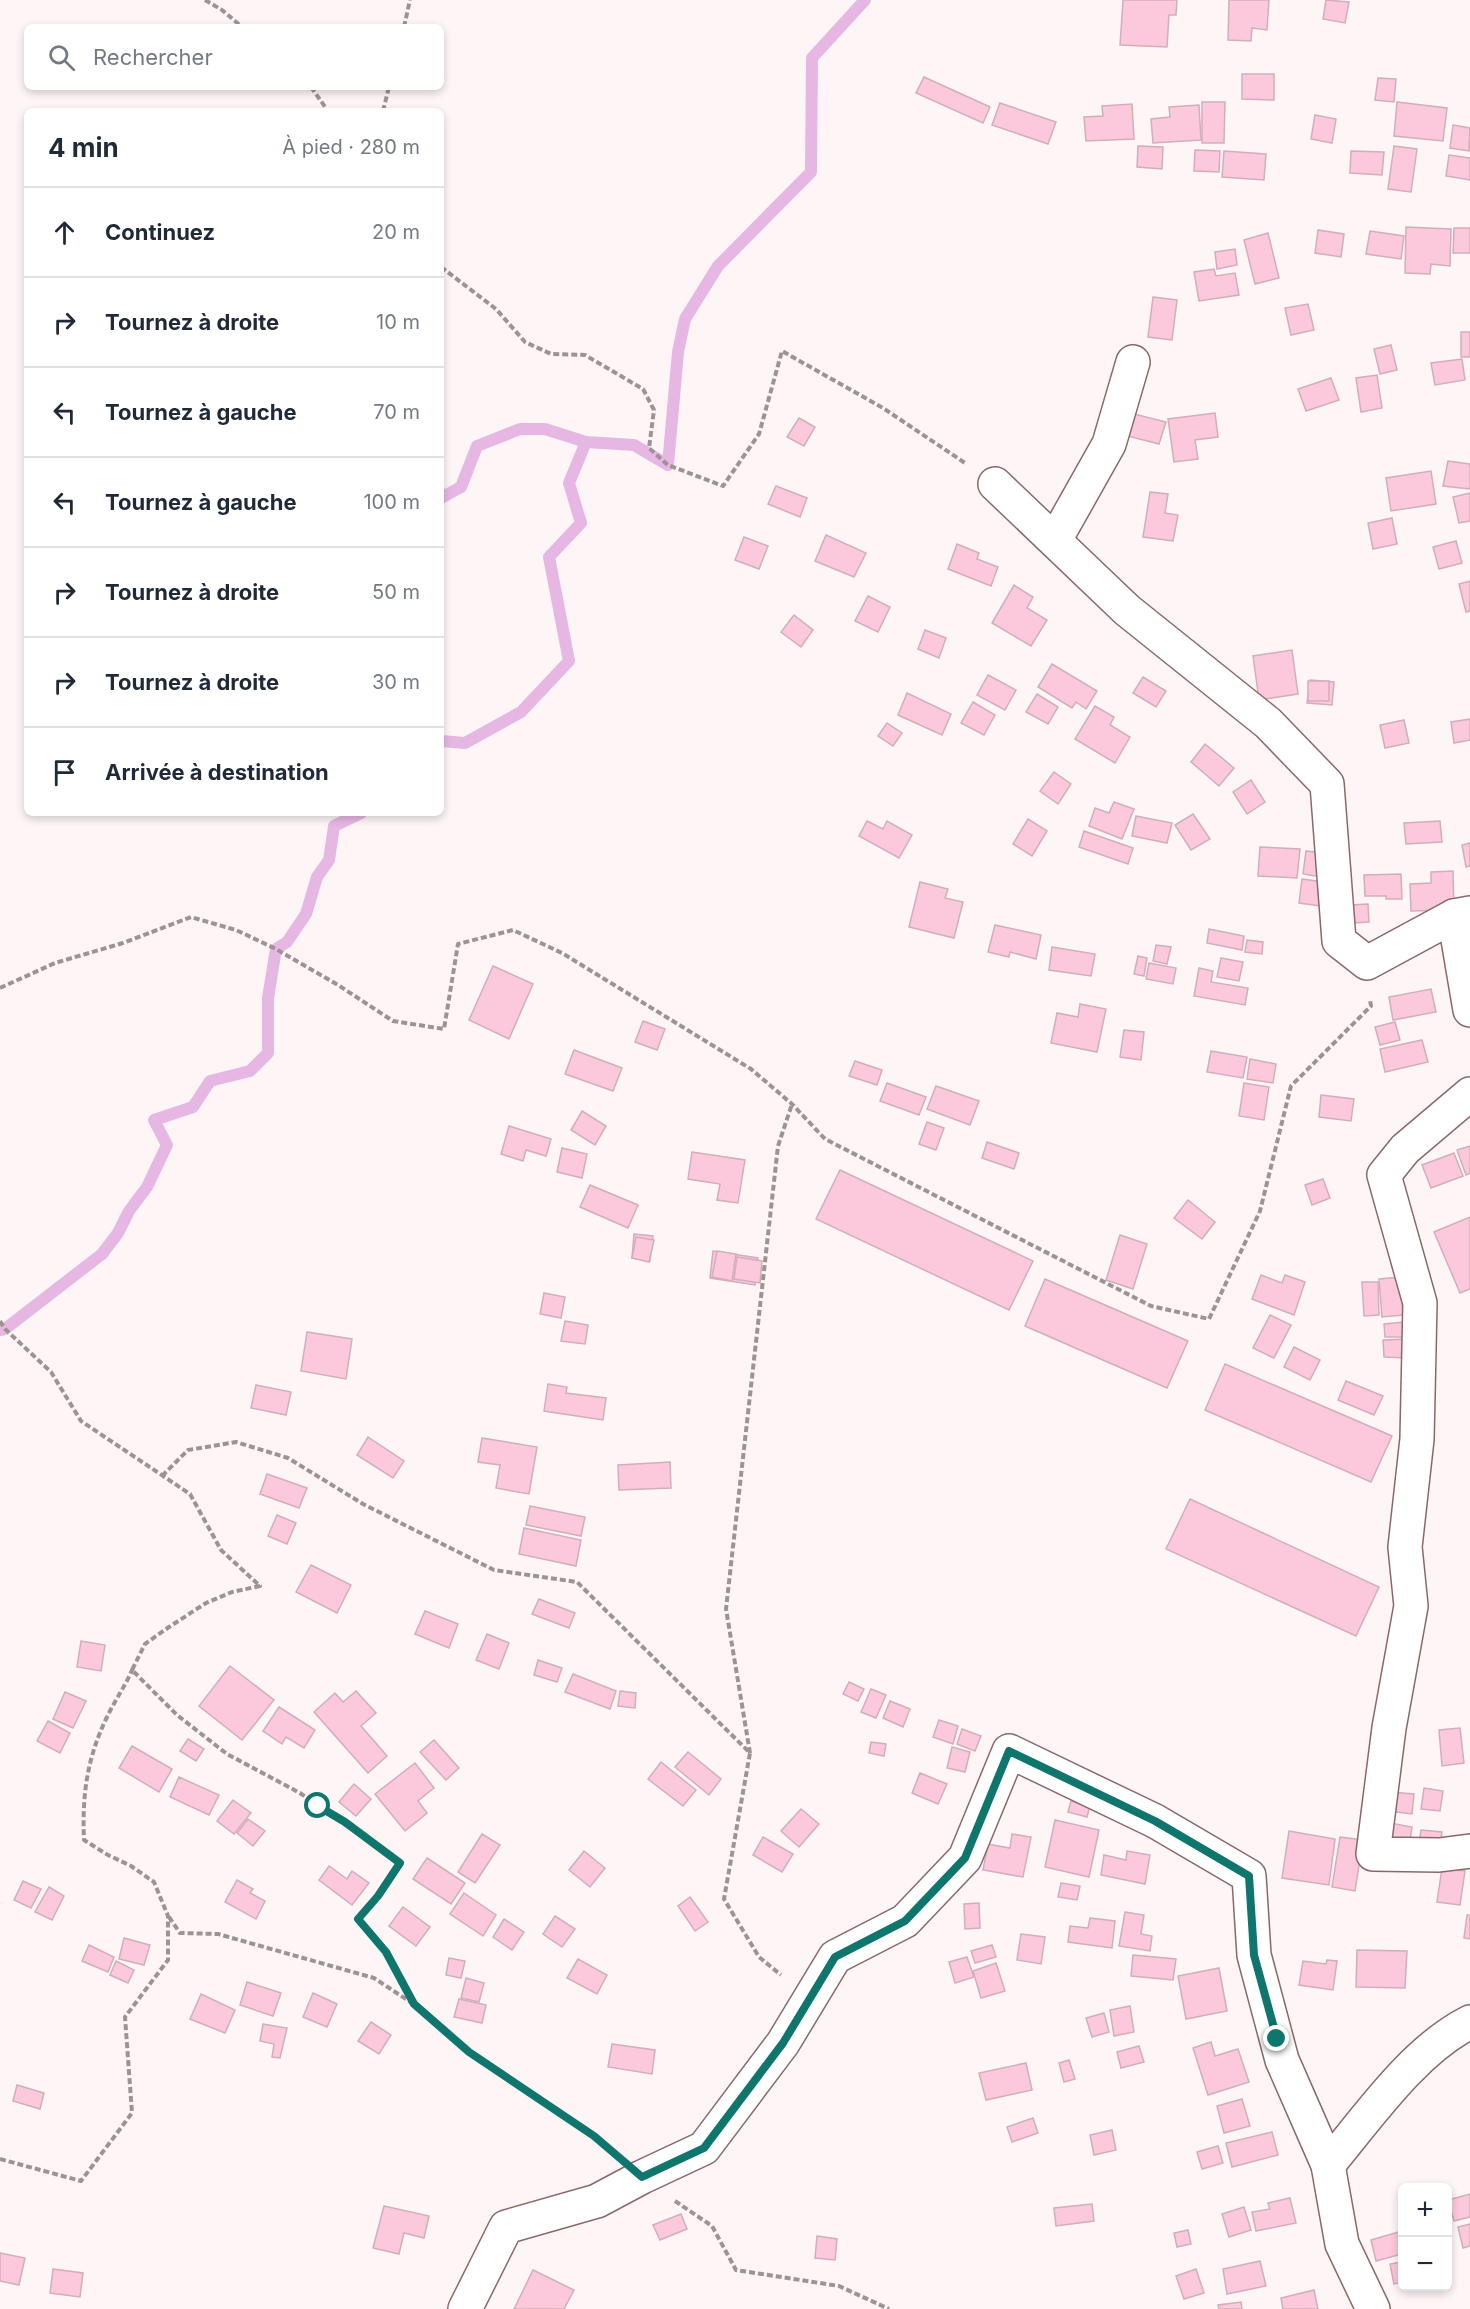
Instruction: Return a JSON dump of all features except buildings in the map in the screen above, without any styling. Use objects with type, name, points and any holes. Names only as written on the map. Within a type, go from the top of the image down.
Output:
[{"type":"street","points":[[1055,540],[1109,444],[1133,362]]},
{"type":"street","points":[[995,484],[1127,610],[1268,723],[1327,784],[1339,942],[1367,963],[1462,915],[1470,1010]]},
{"type":"street","points":[[1470,1094],[1405,1149],[1384,1174],[1420,1303],[1417,1440],[1405,1547],[1411,1606],[1389,1728],[1373,1854],[1439,1855],[1470,1851]]},
{"type":"street","points":[[465,2309],[506,2227],[597,2201],[704,2148],[783,2043],[835,1957],[905,1921],[965,1858],[1009,1751],[1155,1821],[1249,1876],[1254,1955],[1282,2060],[1328,2165],[1342,2244],[1373,2309]]},
{"type":"street","points":[[1328,2165],[1404,2074],[1454,2030],[1470,2022]]},
{"type":"path","points":[[205,0],[238,24]]},
{"type":"path","points":[[405,24],[410,0]]},
{"type":"path","points":[[313,90],[326,108]]},
{"type":"path","points":[[384,108],[388,90]]},
{"type":"path","points":[[444,269],[496,309],[525,342],[551,354],[585,355],[642,389],[654,410],[649,448],[668,465],[723,486],[759,434],[782,351],[883,408],[995,484]]},
{"type":"path","points":[[0,988],[55,963],[123,943],[191,917],[236,930],[276,949],[338,985],[393,1021],[444,1029],[458,944],[513,930],[562,952],[751,1069],[792,1104],[825,1139],[1151,1306],[1209,1319],[1260,1211],[1291,1086],[1371,1006],[1367,963]]},
{"type":"path","points":[[792,1104],[778,1146],[726,1609],[750,1753],[723,1899],[759,1956],[810,1998]]},
{"type":"path","points":[[0,1321],[5,1329],[51,1372],[81,1421],[190,1494],[221,1550],[260,1586],[232,1592],[206,1603],[145,1644],[125,1687],[107,1716],[91,1754],[82,1803],[84,1840],[131,1866],[154,1882],[168,1916],[180,1933],[218,1934],[374,1978],[414,2004],[469,2052],[594,2136],[642,2177],[712,2226],[736,2270],[839,2286],[890,2309]]},
{"type":"path","points":[[162,1476],[188,1450],[236,1442],[288,1458],[363,1504],[495,1570],[577,1582],[750,1753]]},
{"type":"path","points":[[132,1670],[177,1715],[227,1754],[300,1793],[400,1863],[378,1896],[358,1919],[386,1952],[414,2004]]},
{"type":"path","points":[[0,2158],[81,2181],[132,2113],[125,2018],[168,1960],[168,1916]]},
{"type":"waterway","points":[[444,496],[461,487],[477,446],[520,429],[545,429],[586,442],[634,445],[668,465],[678,352],[685,319],[718,266],[811,172],[812,58],[865,0]]},
{"type":"waterway","points":[[444,741],[465,743],[521,712],[569,661],[549,557],[581,523],[569,483],[586,442]]},
{"type":"waterway","points":[[0,1330],[5,1329],[102,1254],[118,1233],[129,1211],[147,1187],[167,1145],[154,1120],[193,1107],[210,1081],[250,1071],[268,1053],[268,998],[276,949],[287,942],[306,914],[317,877],[329,860],[334,826],[355,816]]},
{"type":"route","points":[[318,1806],[345,1822],[400,1863],[378,1896],[358,1919],[386,1952],[414,2004],[469,2052],[594,2136],[642,2177],[704,2148],[783,2043],[835,1957],[905,1921],[965,1858],[1009,1751],[1155,1821],[1249,1876],[1254,1955],[1277,2039]]}]
